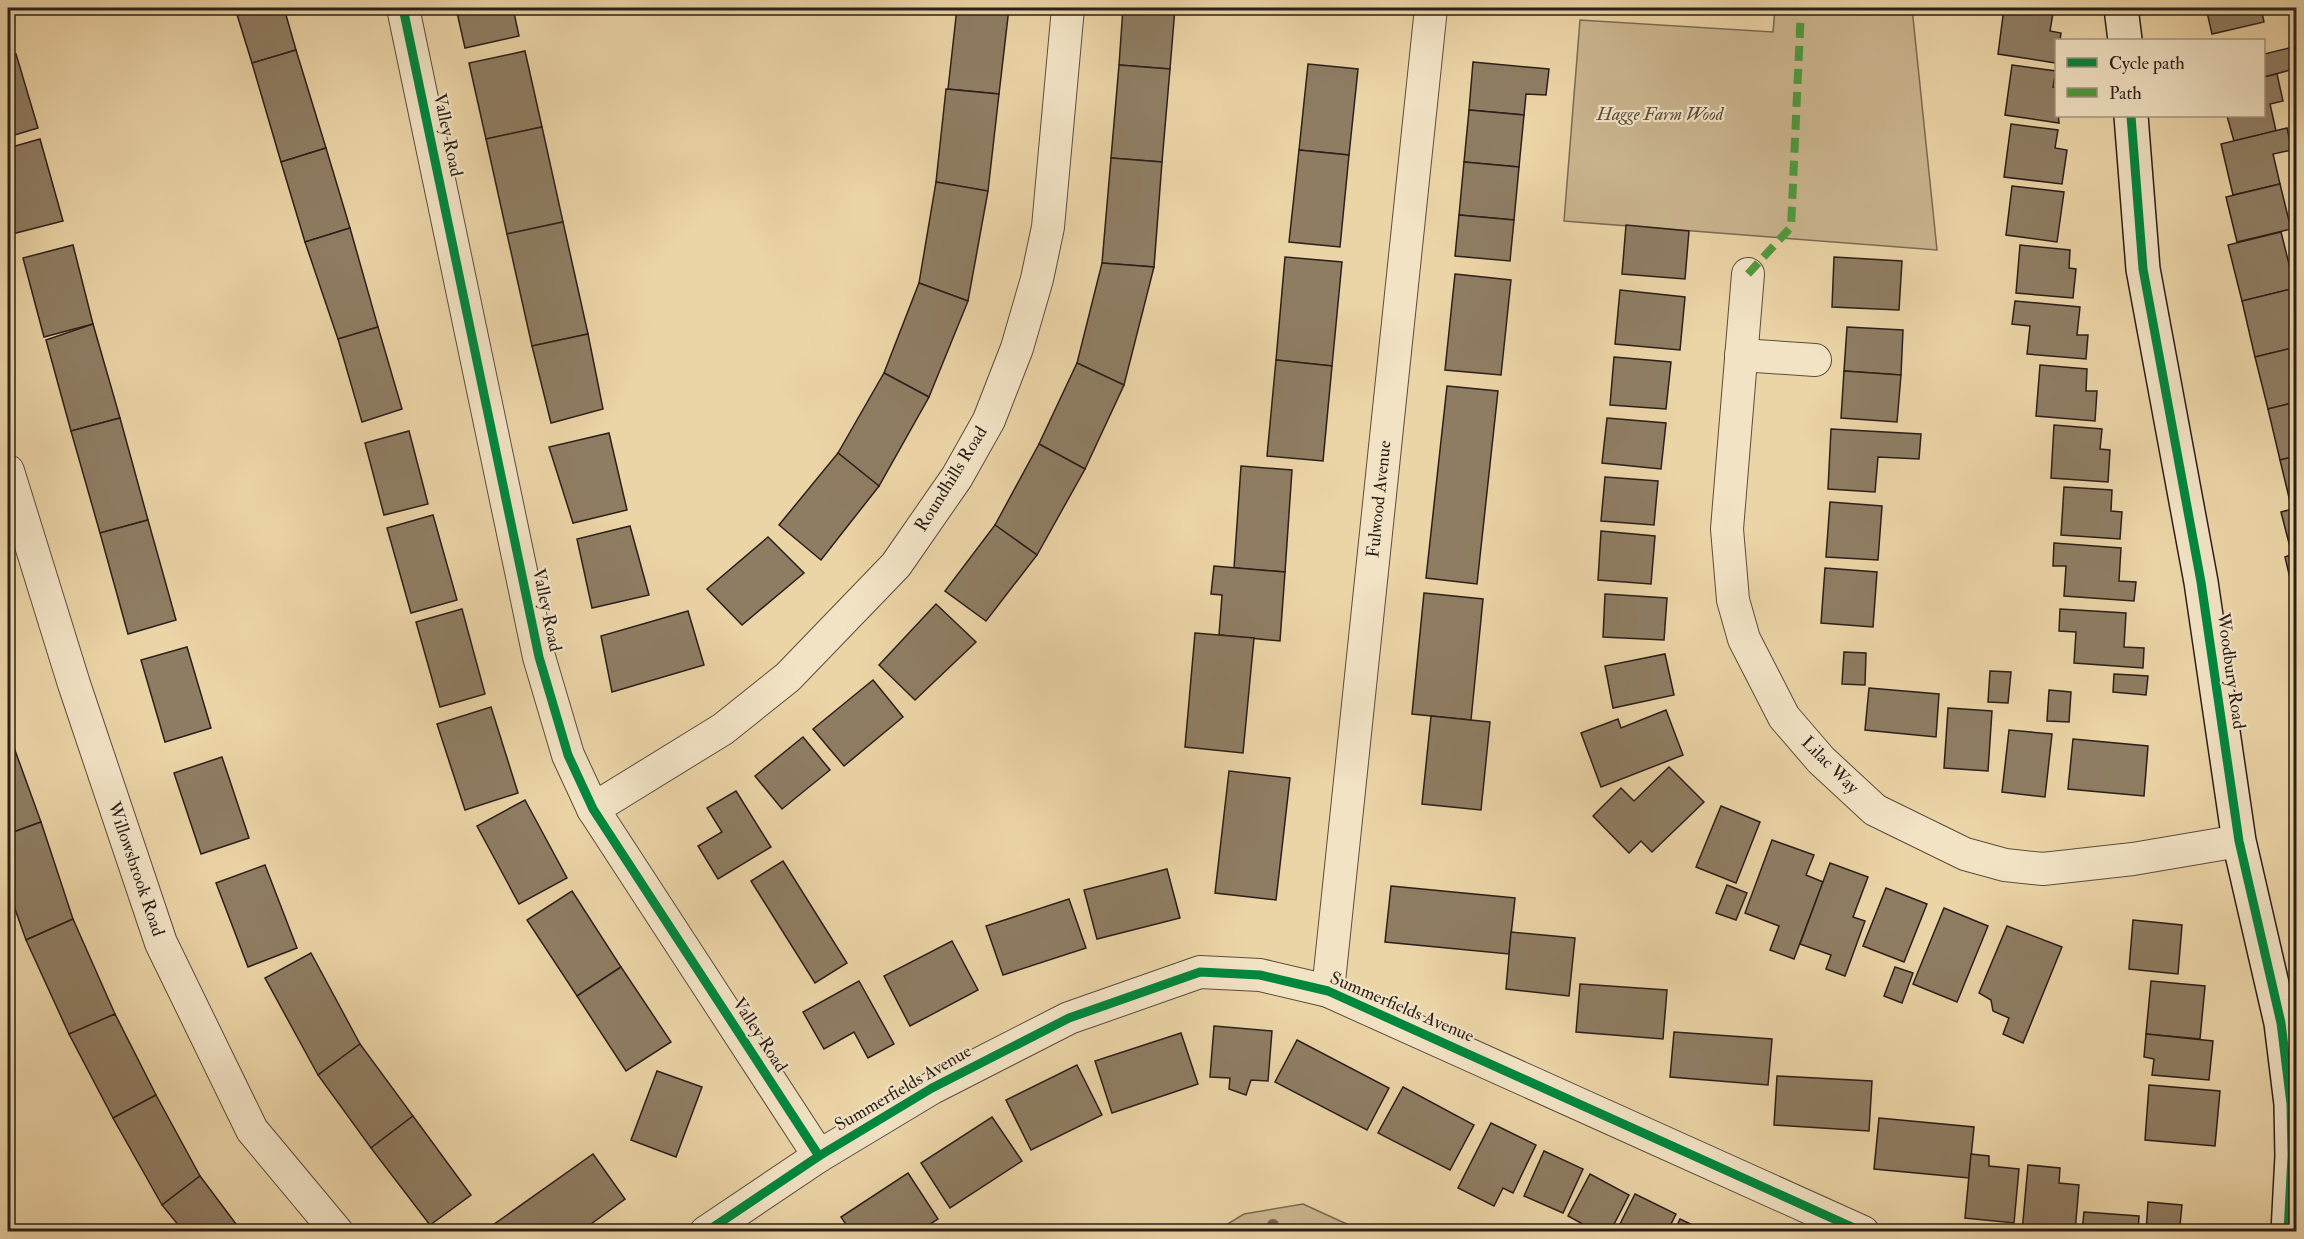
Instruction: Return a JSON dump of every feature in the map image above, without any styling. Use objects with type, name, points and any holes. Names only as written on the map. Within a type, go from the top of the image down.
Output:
[{"type":"street","name":"Valley Road","points":[[404,8],[539,657],[568,755],[593,808],[819,1156]]},
{"type":"street","name":"Roundhills Road","points":[[593,808],[723,729],[788,677],[896,565],[957,477],[989,420],[1017,348],[1037,279],[1048,227],[1068,8]]},
{"type":"street","name":"Fulwood Avenue","points":[[1328,991],[1431,8]]},
{"type":"street","points":[[2121,8],[2125,39]]},
{"type":"street","name":"Woodbury Road","points":[[2131,117],[2143,269],[2201,582],[2239,841],[2281,1023],[2291,1104],[2292,1156],[2288,1232]]},
{"type":"street","name":"Lilac Way","points":[[1748,274],[1727,529],[1732,600],[1744,639],[1784,717],[1821,760],[1875,810],[1965,854],[2005,865],[2043,869],[2133,859],[2239,841]]},
{"type":"street","points":[[1741,355],[1815,360]]},
{"type":"street","name":"Willowsbrook Road","points":[[8,471],[74,684],[160,943],[252,1130],[337,1232]]},
{"type":"street","name":"Summerfields Avenue","points":[[706,1232],[819,1156],[932,1088],[1070,1018],[1200,972],[1260,975],[1328,991],[1863,1232]]},
{"type":"green space","name":"Hagge Farm Wood","points":[[1775,8],[1912,8],[1937,250],[1564,221],[1580,20],[1773,32]]},
{"type":"green space","points":[[1303,1204],[1362,1231],[1216,1231],[1244,1214]]},
{"type":"building","points":[[235,8],[284,8],[296,50],[252,63]]},
{"type":"building","points":[[456,8],[513,8],[519,36],[465,48]]},
{"type":"building","points":[[957,8],[1009,8],[999,94],[948,89]]},
{"type":"building","points":[[1123,8],[1175,8],[1170,69],[1119,65]]},
{"type":"building","points":[[2004,8],[2053,13],[2050,31],[2061,33],[2060,39],[2055,39],[2055,63],[1998,54]]},
{"type":"building","points":[[2206,8],[2261,8],[2264,22],[2212,34]]},
{"type":"building","points":[[2289,48],[2294,69],[2265,77],[2265,54]]},
{"type":"building","points":[[296,50],[326,148],[281,162],[252,63]]},
{"type":"building","points":[[525,51],[542,127],[486,139],[469,63]]},
{"type":"building","points":[[16,54],[38,128],[8,137],[8,56]]},
{"type":"building","points":[[1473,62],[1549,69],[1546,95],[1526,94],[1524,115],[1469,110]]},
{"type":"building","points":[[1308,64],[1358,69],[1349,155],[1299,150]]},
{"type":"building","points":[[1119,65],[1170,69],[1162,162],[1111,158]]},
{"type":"building","points":[[2012,65],[2055,71],[2053,87],[2055,88],[2055,117],[2058,117],[2059,123],[2005,115]]},
{"type":"building","points":[[2277,74],[2283,101],[2270,104],[2276,131],[2234,141],[2227,117],[2265,117],[2265,77]]},
{"type":"building","points":[[946,89],[999,94],[988,191],[936,182]]},
{"type":"building","points":[[1469,110],[1524,115],[1519,167],[1464,162]]},
{"type":"building","points":[[2011,124],[2058,130],[2055,148],[2067,150],[2062,184],[2004,177]]},
{"type":"building","points":[[542,127],[563,222],[507,234],[486,139]]},
{"type":"building","points":[[2287,128],[2292,150],[2273,154],[2280,184],[2233,195],[2221,144]]},
{"type":"building","points":[[40,139],[63,221],[12,234],[8,217],[8,148]]},
{"type":"building","points":[[326,148],[350,228],[305,242],[281,162]]},
{"type":"building","points":[[1299,150],[1349,155],[1340,247],[1289,242]]},
{"type":"building","points":[[1111,158],[1162,162],[1154,267],[1102,263]]},
{"type":"building","points":[[1464,162],[1519,167],[1514,220],[1459,215]]},
{"type":"building","points":[[936,182],[988,191],[968,301],[919,283]]},
{"type":"building","points":[[2280,184],[2291,229],[2237,242],[2226,197]]},
{"type":"building","points":[[2012,186],[2064,192],[2057,242],[2006,235]]},
{"type":"building","points":[[1459,215],[1514,220],[1510,261],[1455,256]]},
{"type":"building","points":[[563,222],[588,334],[532,346],[507,234]]},
{"type":"building","points":[[1626,225],[1689,231],[1685,279],[1622,274]]},
{"type":"building","points":[[350,228],[378,327],[338,339],[305,242]]},
{"type":"building","points":[[2281,232],[2295,288],[2242,301],[2228,245]]},
{"type":"building","points":[[73,245],[93,324],[44,337],[23,258]]},
{"type":"building","points":[[2020,245],[2070,250],[2069,268],[2076,269],[2073,298],[2016,293]]},
{"type":"building","points":[[1285,257],[1342,262],[1332,366],[1276,360]]},
{"type":"building","points":[[1834,257],[1902,261],[1899,310],[1832,307]]},
{"type":"building","points":[[1102,263],[1154,267],[1124,385],[1077,363]]},
{"type":"building","points":[[1455,274],[1511,280],[1501,375],[1445,370]]},
{"type":"building","points":[[919,283],[968,301],[929,397],[884,373]]},
{"type":"building","points":[[2295,288],[2296,347],[2255,357],[2242,301]]},
{"type":"building","points":[[1620,290],[1685,297],[1680,350],[1615,344]]},
{"type":"building","points":[[2015,301],[2080,307],[2077,335],[2088,335],[2086,359],[2027,354],[2030,326],[2012,324]]},
{"type":"building","points":[[93,324],[120,418],[71,431],[46,340]]},
{"type":"building","points":[[378,327],[402,409],[362,422],[338,339]]},
{"type":"building","points":[[1847,327],[1903,330],[1901,375],[1844,371]]},
{"type":"building","points":[[588,334],[603,409],[551,423],[532,346]]},
{"type":"building","points":[[2296,347],[2296,402],[2268,409],[2255,357]]},
{"type":"building","points":[[1614,357],[1671,362],[1666,409],[1610,405]]},
{"type":"building","points":[[1276,360],[1332,366],[1323,461],[1267,456]]},
{"type":"building","points":[[1077,363],[1124,385],[1085,469],[1039,444]]},
{"type":"building","points":[[2040,365],[2087,369],[2086,391],[2097,391],[2095,421],[2036,416]]},
{"type":"building","points":[[1844,371],[1901,375],[1897,422],[1841,418]]},
{"type":"building","points":[[884,373],[929,397],[879,486],[838,453]]},
{"type":"building","points":[[1447,386],[1498,391],[1477,584],[1426,578]]},
{"type":"building","points":[[2296,402],[2296,456],[2280,460],[2268,409]]},
{"type":"building","points":[[120,418],[148,520],[100,533],[71,431]]},
{"type":"building","points":[[1607,418],[1666,423],[1661,469],[1602,463]]},
{"type":"building","points":[[2054,425],[2102,429],[2100,449],[2110,450],[2108,482],[2051,478]]},
{"type":"building","points":[[1831,429],[1921,434],[1919,459],[1878,457],[1875,492],[1828,489]]},
{"type":"building","points":[[409,431],[428,504],[384,515],[365,443]]},
{"type":"building","points":[[609,433],[627,510],[573,523],[549,447]]},
{"type":"building","points":[[1039,444],[1085,469],[1037,555],[995,525]]},
{"type":"building","points":[[838,453],[879,486],[821,560],[779,525]]},
{"type":"building","points":[[2296,456],[2296,508],[2292,510],[2280,460]]},
{"type":"building","points":[[1241,466],[1292,470],[1285,572],[1234,568]]},
{"type":"building","points":[[1605,477],[1658,481],[1654,525],[1601,521]]},
{"type":"building","points":[[2064,487],[2112,490],[2111,511],[2122,512],[2120,539],[2061,535]]},
{"type":"building","points":[[1830,502],[1882,506],[1878,560],[1826,557]]},
{"type":"building","points":[[2296,508],[2296,553],[2292,555],[2281,512]]},
{"type":"building","points":[[433,515],[457,600],[411,613],[387,528]]},
{"type":"building","points":[[148,520],[176,620],[128,634],[100,533]]},
{"type":"building","points":[[995,525],[1037,555],[986,621],[945,591]]},
{"type":"building","points":[[630,526],[649,595],[592,608],[577,539]]},
{"type":"building","points":[[1601,531],[1655,536],[1651,584],[1598,580]]},
{"type":"building","points":[[768,537],[804,573],[742,625],[707,589]]},
{"type":"building","points":[[2054,543],[2121,548],[2119,581],[2136,582],[2134,601],[2064,596],[2066,566],[2053,566]]},
{"type":"building","points":[[2296,553],[2296,604],[2285,557]]},
{"type":"building","points":[[1214,566],[1285,572],[1280,641],[1219,635],[1222,595],[1211,594]]},
{"type":"building","points":[[1825,568],[1877,572],[1873,627],[1821,623]]},
{"type":"building","points":[[1424,593],[1483,599],[1471,720],[1412,714]]},
{"type":"building","points":[[1605,594],[1667,598],[1664,640],[1603,637]]},
{"type":"building","points":[[936,604],[976,642],[915,700],[879,665]]},
{"type":"building","points":[[462,609],[485,694],[440,707],[416,622]]},
{"type":"building","points":[[2060,609],[2126,613],[2124,647],[2144,648],[2143,668],[2074,663],[2076,632],[2059,631]]},
{"type":"building","points":[[688,611],[704,665],[612,692],[601,636]]},
{"type":"building","points":[[1195,633],[1254,638],[1243,753],[1185,747]]},
{"type":"building","points":[[187,647],[211,728],[165,742],[141,660]]},
{"type":"building","points":[[1844,652],[1866,653],[1865,685],[1842,684]]},
{"type":"building","points":[[1665,654],[1674,695],[1613,708],[1605,666]]},
{"type":"building","points":[[1990,671],[2011,672],[2008,703],[1988,702]]},
{"type":"building","points":[[2114,674],[2148,676],[2146,695],[2113,692]]},
{"type":"building","points":[[873,680],[903,717],[844,766],[813,729]]},
{"type":"building","points":[[1869,688],[1939,694],[1936,737],[1865,730]]},
{"type":"building","points":[[2049,690],[2071,692],[2069,722],[2047,721]]},
{"type":"building","points":[[491,707],[518,793],[465,810],[437,724]]},
{"type":"building","points":[[1948,708],[1992,711],[1988,771],[1944,768]]},
{"type":"building","points":[[1666,710],[1683,755],[1601,787],[1581,733],[1618,719],[1621,728]]},
{"type":"building","points":[[1431,716],[1490,722],[1481,810],[1422,804]]},
{"type":"building","points":[[2009,730],[2052,734],[2045,797],[2002,792]]},
{"type":"building","points":[[8,731],[41,822],[8,834]]},
{"type":"building","points":[[803,737],[830,770],[782,809],[755,776]]},
{"type":"building","points":[[2073,739],[2148,746],[2144,796],[2068,789]]},
{"type":"building","points":[[222,757],[249,838],[201,854],[174,773]]},
{"type":"building","points":[[1669,767],[1704,802],[1652,852],[1641,841],[1629,853],[1593,816],[1621,788],[1634,801]]},
{"type":"building","points":[[1229,771],[1290,778],[1276,900],[1215,893]]},
{"type":"building","points":[[736,791],[771,847],[718,879],[698,846],[722,832],[707,808]]},
{"type":"building","points":[[525,800],[567,878],[519,904],[477,826]]},
{"type":"building","points":[[1721,806],[1760,822],[1736,883],[1696,867]]},
{"type":"building","points":[[41,822],[73,919],[26,940],[8,889],[8,834]]},
{"type":"building","points":[[1772,840],[1814,855],[1806,875],[1823,882],[1794,959],[1770,950],[1779,926],[1745,913]]},
{"type":"building","points":[[783,861],[847,963],[815,983],[751,881]]},
{"type":"building","points":[[1830,863],[1868,877],[1853,917],[1865,921],[1845,976],[1826,969],[1831,955],[1800,944]]},
{"type":"building","points":[[265,865],[297,948],[248,967],[216,883]]},
{"type":"building","points":[[1167,869],[1180,918],[1097,939],[1084,890]]},
{"type":"building","points":[[1727,885],[1747,893],[1736,920],[1716,913]]},
{"type":"building","points":[[1391,886],[1515,898],[1509,954],[1385,942]]},
{"type":"building","points":[[1886,888],[1927,904],[1904,962],[1863,946]]},
{"type":"building","points":[[572,891],[621,967],[577,996],[527,920]]},
{"type":"building","points":[[1069,899],[1086,948],[1003,975],[986,926]]},
{"type":"building","points":[[1944,908],[1988,926],[1957,1002],[1913,984]]},
{"type":"building","points":[[73,919],[115,1014],[69,1034],[26,940]]},
{"type":"building","points":[[2133,920],[2182,925],[2178,974],[2129,969]]},
{"type":"building","points":[[2007,926],[2062,947],[2023,1043],[2003,1034],[2009,1018],[1993,1011],[1991,1000],[1979,993]]},
{"type":"building","points":[[1511,932],[1575,938],[1569,996],[1506,989]]},
{"type":"building","points":[[952,941],[978,990],[910,1026],[884,976]]},
{"type":"building","points":[[311,953],[360,1044],[318,1075],[265,978]]},
{"type":"building","points":[[621,967],[671,1042],[626,1071],[577,996]]},
{"type":"building","points":[[1895,967],[1913,973],[1902,1003],[1884,996]]},
{"type":"building","points":[[859,981],[894,1044],[868,1058],[854,1032],[824,1049],[803,1012]]},
{"type":"building","points":[[2151,981],[2205,986],[2200,1039],[2146,1034]]},
{"type":"building","points":[[1580,984],[1667,990],[1663,1039],[1576,1032]]},
{"type":"building","points":[[115,1014],[156,1095],[113,1118],[69,1034]]},
{"type":"building","points":[[1214,1026],[1272,1031],[1268,1081],[1251,1080],[1246,1095],[1229,1089],[1230,1078],[1210,1077]]},
{"type":"building","points":[[1674,1032],[1772,1039],[1768,1085],[1670,1077]]},
{"type":"building","points":[[1181,1033],[1198,1084],[1112,1113],[1095,1061]]},
{"type":"building","points":[[2146,1034],[2213,1041],[2209,1080],[2152,1075],[2154,1059],[2144,1057]]},
{"type":"building","points":[[1297,1040],[1389,1088],[1367,1130],[1275,1082]]},
{"type":"building","points":[[360,1044],[413,1116],[371,1148],[318,1075]]},
{"type":"building","points":[[1077,1065],[1102,1115],[1031,1150],[1006,1100]]},
{"type":"building","points":[[657,1071],[702,1087],[676,1157],[631,1140]]},
{"type":"building","points":[[1777,1076],[1872,1081],[1869,1131],[1774,1125]]},
{"type":"building","points":[[2149,1085],[2220,1091],[2215,1146],[2145,1140]]},
{"type":"building","points":[[1403,1087],[1474,1125],[1450,1170],[1378,1133]]},
{"type":"building","points":[[156,1095],[200,1176],[162,1205],[113,1118]]},
{"type":"building","points":[[413,1116],[471,1195],[430,1225],[371,1148]]},
{"type":"building","points":[[992,1117],[1022,1161],[950,1208],[921,1163]]},
{"type":"building","points":[[1879,1118],[1974,1127],[1969,1178],[1874,1169]]},
{"type":"building","points":[[1491,1123],[1536,1145],[1513,1193],[1503,1188],[1494,1206],[1458,1188]]},
{"type":"building","points":[[1544,1151],[1583,1169],[1563,1213],[1524,1196]]},
{"type":"building","points":[[593,1154],[625,1199],[580,1232],[483,1232]]},
{"type":"building","points":[[1971,1154],[1989,1156],[1989,1166],[2019,1169],[2014,1223],[1965,1218]]},
{"type":"building","points":[[2028,1165],[2060,1168],[2059,1183],[2079,1185],[2075,1232],[2022,1232]]},
{"type":"building","points":[[908,1173],[938,1219],[918,1232],[851,1232],[841,1217]]},
{"type":"building","points":[[1590,1174],[1629,1195],[1610,1232],[1597,1232],[1568,1216]]},
{"type":"building","points":[[200,1176],[242,1232],[184,1232],[162,1205]]},
{"type":"building","points":[[1635,1194],[1676,1214],[1667,1232],[1616,1232]]},
{"type":"building","points":[[2148,1202],[2182,1205],[2180,1225],[2204,1226],[2203,1232],[2146,1232]]},
{"type":"building","points":[[2084,1212],[2139,1216],[2138,1232],[2082,1232]]},
{"type":"building","points":[[1680,1219],[1707,1232],[1674,1232]]},
{"type":"waterway","points":[[1273,1225],[1273,1232]]},
{"type":"marked path","points":[[1748,274],[1791,227],[1801,8]]},
{"type":"cycle path","points":[[403,8],[539,657],[568,755],[593,809],[819,1156]]},
{"type":"cycle path","points":[[2131,117],[2143,269],[2201,582],[2239,841],[2281,1023],[2291,1104],[2292,1156],[2288,1232]]},
{"type":"cycle path","points":[[706,1232],[819,1156],[932,1088],[1069,1018],[1200,972],[1260,975],[1328,991],[1863,1232]]}]
